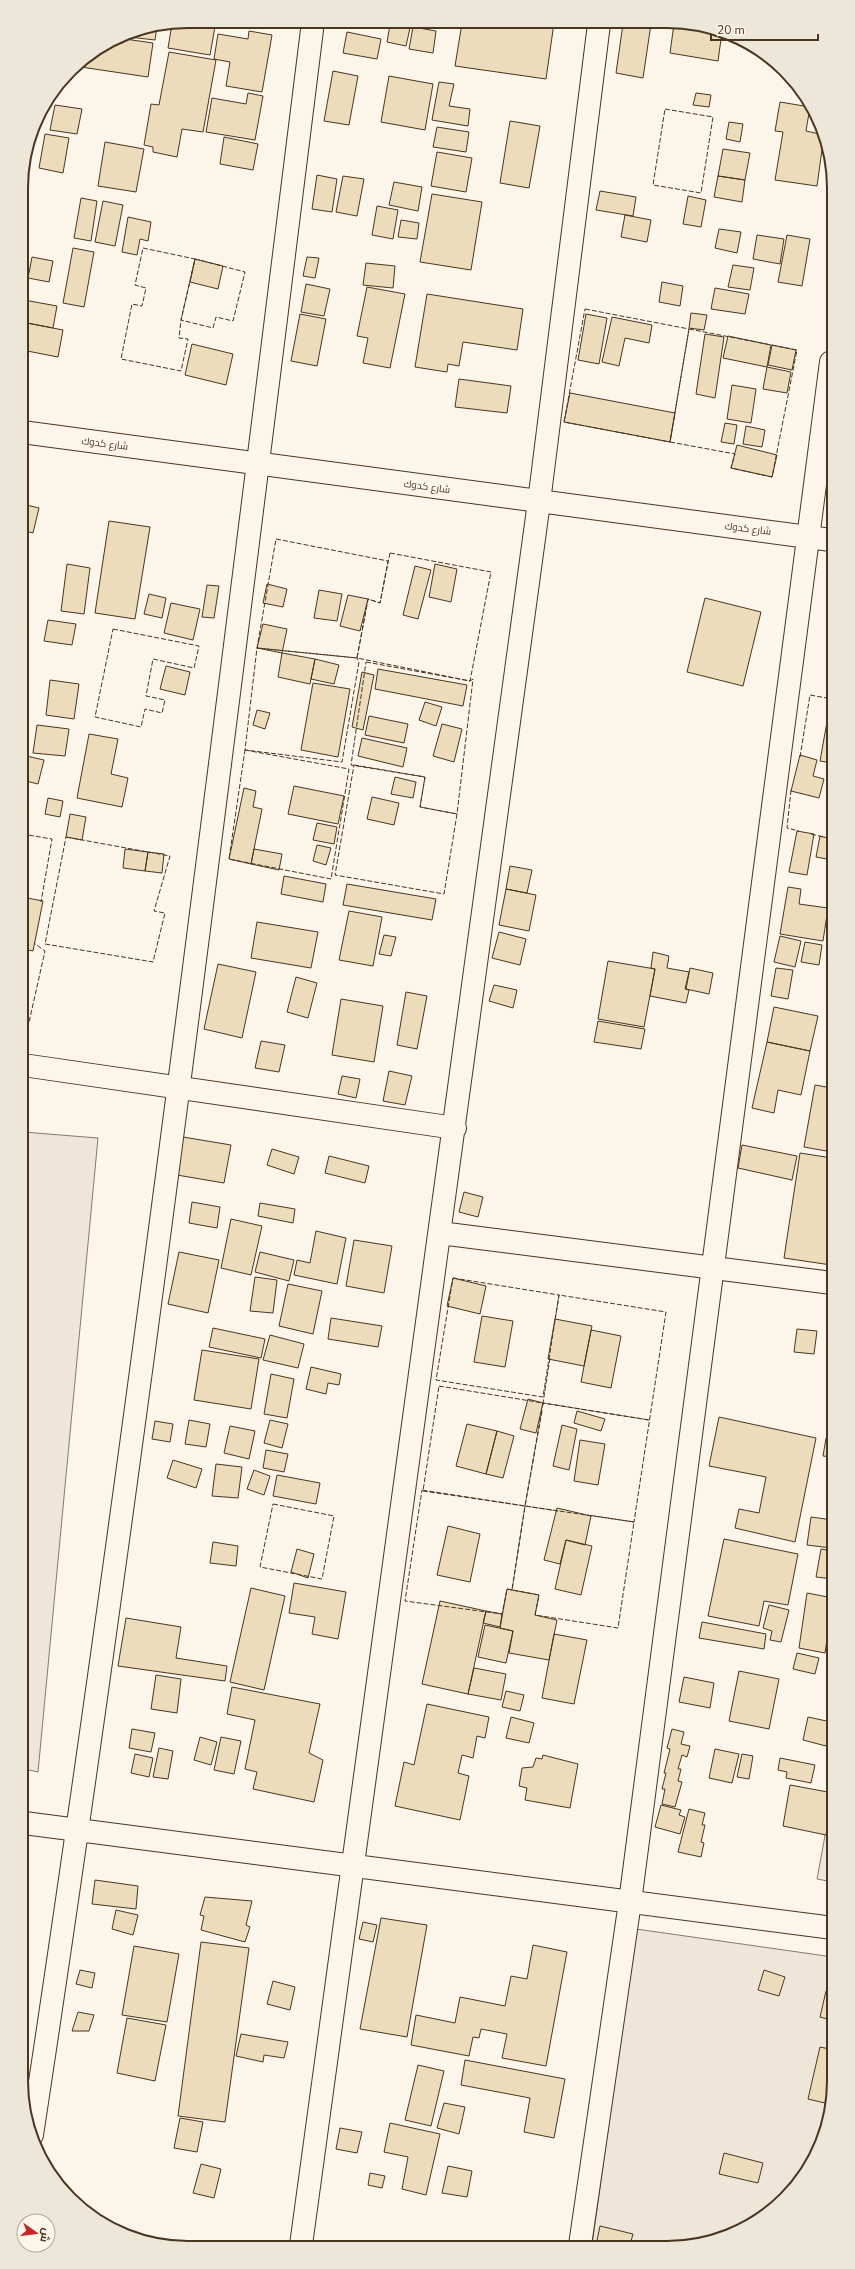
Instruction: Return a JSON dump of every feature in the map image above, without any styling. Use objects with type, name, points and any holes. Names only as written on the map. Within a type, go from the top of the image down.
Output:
[{"type":"street","points":[[34,2125],[79,1830],[179,1087],[312,28]]},
{"type":"street","points":[[302,2241],[540,502],[599,28]]},
{"type":"street","points":[[581,2241],[630,1902],[714,1268],[827,392]]},
{"type":"street","name":"شارع كدوك","points":[[28,433],[258,462],[540,502],[827,539]]},
{"type":"street","points":[[28,1066],[455,1128]]},
{"type":"street","points":[[440,1233],[827,1282]]},
{"type":"street","points":[[28,1824],[827,1927]]},
{"type":"shaded area","points":[[28,1132],[98,1138],[38,1772],[28,1770]]},
{"type":"shaded area","points":[[827,1825],[827,1881],[817,1879]]},
{"type":"shaded area","points":[[636,1929],[827,1956],[826,2102],[819,2133],[811,2152],[787,2187],[773,2201],[747,2220],[709,2236],[678,2241],[593,2241]]},
{"type":"building","points":[[215,28],[210,55],[168,48],[171,29]]},
{"type":"building","points":[[389,28],[410,28],[406,46],[387,42]]},
{"type":"building","points":[[413,28],[436,31],[433,53],[409,49]]},
{"type":"building","points":[[461,28],[553,28],[546,79],[455,66]]},
{"type":"building","points":[[622,28],[650,28],[643,78],[616,73]]},
{"type":"building","points":[[673,28],[688,29],[721,37],[718,61],[670,53]]},
{"type":"building","points":[[156,31],[155,40],[133,37]]},
{"type":"building","points":[[249,31],[272,35],[262,92],[226,86],[230,62],[214,59],[218,34],[248,39]]},
{"type":"building","points":[[347,32],[381,39],[377,59],[343,53]]},
{"type":"building","points":[[128,39],[153,43],[148,77],[83,67],[108,49]]},
{"type":"building","points":[[169,52],[216,60],[203,132],[182,129],[177,157],[153,152],[153,147],[144,145],[151,104],[159,105]]},
{"type":"building","points":[[333,71],[358,76],[349,125],[324,121]]},
{"type":"building","points":[[389,76],[433,84],[425,130],[381,122]]},
{"type":"building","points":[[439,82],[454,84],[449,106],[470,109],[468,126],[432,120]]},
{"type":"building","points":[[248,93],[263,96],[255,140],[206,132],[212,98],[246,104]]},
{"type":"building","points":[[696,93],[711,95],[709,107],[693,105]]},
{"type":"building","points":[[780,102],[805,106],[809,113],[806,131],[818,134],[822,148],[817,186],[775,180],[783,132],[775,131]]},
{"type":"building","points":[[55,105],[82,109],[77,134],[50,130]]},
{"type":"building","points":[[510,121],[540,126],[529,188],[500,183]]},
{"type":"building","points":[[729,122],[743,124],[740,142],[726,139]]},
{"type":"building","points":[[437,127],[469,132],[466,152],[433,147]]},
{"type":"building","points":[[45,134],[69,138],[63,173],[39,168]]},
{"type":"building","points":[[224,137],[258,144],[253,170],[220,164]]},
{"type":"building","points":[[105,142],[144,149],[136,192],[98,186]]},
{"type":"building","points":[[723,149],[750,153],[745,180],[718,176]]},
{"type":"building","points":[[437,152],[472,158],[466,192],[431,186]]},
{"type":"building","points":[[317,175],[337,179],[332,212],[312,209]]},
{"type":"building","points":[[343,176],[364,179],[357,216],[336,212]]},
{"type":"building","points":[[718,176],[745,180],[742,202],[714,197]]},
{"type":"building","points":[[394,182],[422,187],[418,211],[389,205]]},
{"type":"building","points":[[600,191],[636,197],[633,216],[596,210]]},
{"type":"building","points":[[432,194],[482,202],[471,270],[420,262]]},
{"type":"building","points":[[688,196],[706,200],[701,227],[683,224]]},
{"type":"building","points":[[81,198],[97,201],[91,241],[74,238]]},
{"type":"building","points":[[103,201],[123,205],[115,246],[95,242]]},
{"type":"building","points":[[377,206],[398,210],[393,239],[372,235]]},
{"type":"building","points":[[625,215],[651,220],[647,242],[621,237]]},
{"type":"building","points":[[128,217],[151,222],[148,241],[140,239],[137,255],[122,252]]},
{"type":"building","points":[[401,220],[419,223],[417,239],[398,237]]},
{"type":"building","points":[[719,229],[741,232],[737,253],[715,248]]},
{"type":"building","points":[[757,235],[784,239],[780,264],[753,259]]},
{"type":"building","points":[[787,235],[810,239],[802,286],[778,282]]},
{"type":"building","points":[[73,248],[94,252],[84,307],[63,303]]},
{"type":"building","points":[[32,257],[53,261],[49,282],[28,278]]},
{"type":"building","points":[[307,257],[319,258],[315,278],[303,276]]},
{"type":"building","points":[[195,259],[223,266],[218,289],[190,282]]},
{"type":"building","points":[[366,263],[395,266],[393,288],[363,285]]},
{"type":"building","points":[[733,265],[754,268],[750,290],[728,287]]},
{"type":"building","points":[[662,282],[683,286],[680,306],[659,302]]},
{"type":"building","points":[[306,284],[330,289],[324,316],[301,312]]},
{"type":"building","points":[[367,287],[405,294],[390,368],[363,363],[368,338],[357,336]]},
{"type":"building","points":[[715,288],[749,294],[745,314],[711,309]]},
{"type":"building","points":[[427,294],[523,309],[517,350],[463,342],[459,366],[448,364],[447,372],[415,367]]},
{"type":"building","points":[[28,301],[57,306],[53,328],[28,323]]},
{"type":"building","points":[[691,313],[707,315],[704,330],[689,328]]},
{"type":"building","points":[[300,314],[326,319],[317,366],[291,361]]},
{"type":"building","points":[[586,314],[607,318],[599,364],[578,360]]},
{"type":"building","points":[[612,317],[652,325],[649,343],[625,338],[619,366],[602,362]]},
{"type":"building","points":[[28,323],[63,330],[58,357],[28,351]]},
{"type":"building","points":[[705,334],[724,337],[715,398],[696,394]]},
{"type":"building","points":[[728,336],[771,345],[767,367],[723,358]]},
{"type":"building","points":[[192,344],[233,354],[226,385],[185,375]]},
{"type":"building","points":[[772,345],[796,350],[792,370],[768,365]]},
{"type":"building","points":[[767,367],[791,372],[787,393],[763,389]]},
{"type":"building","points":[[459,379],[511,386],[507,413],[455,407]]},
{"type":"building","points":[[732,385],[756,389],[751,423],[727,419]]},
{"type":"building","points":[[570,393],[675,413],[670,442],[564,422]]},
{"type":"building","points":[[725,423],[737,425],[734,444],[721,442]]},
{"type":"building","points":[[746,426],[765,430],[762,447],[743,444]]},
{"type":"building","points":[[737,445],[777,455],[772,477],[731,468]]},
{"type":"building","points":[[28,505],[39,508],[33,533],[28,532]]},
{"type":"building","points":[[109,521],[150,527],[135,619],[95,613]]},
{"type":"building","points":[[67,564],[90,568],[84,614],[61,611]]},
{"type":"building","points":[[435,564],[457,569],[451,602],[429,597]]},
{"type":"building","points":[[415,566],[431,570],[418,619],[403,615]]},
{"type":"building","points":[[267,584],[287,589],[283,607],[263,603]]},
{"type":"building","points":[[207,585],[219,586],[214,618],[202,617]]},
{"type":"building","points":[[319,590],[342,594],[337,621],[314,618]]},
{"type":"building","points":[[149,594],[166,598],[162,618],[144,614]]},
{"type":"building","points":[[348,595],[368,599],[360,631],[340,626]]},
{"type":"building","points":[[705,598],[761,612],[743,686],[687,672]]},
{"type":"building","points":[[171,603],[200,609],[193,640],[164,633]]},
{"type":"building","points":[[48,620],[76,624],[72,645],[44,641]]},
{"type":"building","points":[[263,624],[287,629],[282,653],[257,648]]},
{"type":"building","points":[[282,653],[315,659],[310,684],[278,677]]},
{"type":"building","points":[[315,659],[339,665],[334,684],[311,679]]},
{"type":"building","points":[[166,666],[190,672],[185,695],[160,689]]},
{"type":"building","points":[[378,669],[467,685],[463,706],[375,689]]},
{"type":"building","points":[[362,672],[374,675],[363,730],[352,727]]},
{"type":"building","points":[[50,680],[79,684],[74,719],[46,715]]},
{"type":"building","points":[[313,683],[350,689],[338,757],[301,750]]},
{"type":"building","points":[[425,702],[442,707],[436,726],[419,720]]},
{"type":"building","points":[[257,710],[270,713],[265,729],[253,725]]},
{"type":"building","points":[[369,716],[408,724],[404,743],[365,735]]},
{"type":"building","points":[[827,722],[827,762],[820,761]]},
{"type":"building","points":[[442,724],[462,729],[454,762],[433,756]]},
{"type":"building","points":[[37,725],[69,729],[65,756],[33,753]]},
{"type":"building","points":[[89,734],[118,739],[111,774],[128,778],[122,807],[77,798]]},
{"type":"building","points":[[362,738],[407,748],[403,767],[358,756]]},
{"type":"building","points":[[800,755],[817,760],[813,776],[824,779],[819,798],[791,791]]},
{"type":"building","points":[[28,756],[44,760],[38,784],[28,782]]},
{"type":"building","points":[[395,777],[416,782],[413,798],[391,794]]},
{"type":"building","points":[[294,786],[344,796],[338,824],[288,814]]},
{"type":"building","points":[[244,788],[256,791],[253,807],[262,809],[251,864],[229,859]]},
{"type":"building","points":[[372,797],[399,803],[394,825],[367,819]]},
{"type":"building","points":[[48,798],[63,801],[60,817],[45,814]]},
{"type":"building","points":[[70,814],[86,817],[82,840],[66,837]]},
{"type":"building","points":[[317,823],[337,827],[334,844],[313,840]]},
{"type":"building","points":[[797,831],[814,834],[807,875],[789,872]]},
{"type":"building","points":[[820,836],[827,838],[827,859],[816,857]]},
{"type":"building","points":[[317,845],[331,848],[326,865],[313,861]]},
{"type":"building","points":[[125,849],[148,852],[145,871],[123,868]]},
{"type":"building","points":[[254,849],[282,854],[279,870],[251,864]]},
{"type":"building","points":[[148,852],[164,854],[162,873],[145,871]]},
{"type":"building","points":[[510,866],[532,870],[527,893],[506,889]]},
{"type":"building","points":[[284,876],[326,884],[323,902],[281,894]]},
{"type":"building","points":[[347,884],[436,899],[432,920],[343,905]]},
{"type":"building","points":[[788,887],[801,889],[799,904],[827,908],[823,941],[780,934]]},
{"type":"building","points":[[506,889],[536,895],[529,931],[499,925]]},
{"type":"building","points":[[28,898],[43,901],[33,951],[28,950]]},
{"type":"building","points":[[349,911],[382,917],[373,966],[339,960]]},
{"type":"building","points":[[257,922],[318,932],[311,968],[251,958]]},
{"type":"building","points":[[499,932],[526,939],[520,965],[492,958]]},
{"type":"building","points":[[384,935],[396,937],[391,956],[379,954]]},
{"type":"building","points":[[780,936],[801,941],[795,967],[774,962]]},
{"type":"building","points":[[805,942],[822,945],[819,965],[801,962]]},
{"type":"building","points":[[653,952],[669,956],[667,968],[689,972],[685,989],[689,990],[686,1003],[650,996],[655,969],[651,968]]},
{"type":"building","points":[[608,961],[655,969],[644,1027],[598,1019]]},
{"type":"building","points":[[218,964],[256,972],[242,1038],[204,1029]]},
{"type":"building","points":[[690,968],[713,973],[709,994],[686,989]]},
{"type":"building","points":[[776,968],[793,970],[788,999],[771,996]]},
{"type":"building","points":[[296,977],[317,983],[308,1018],[287,1012]]},
{"type":"building","points":[[494,985],[517,990],[513,1008],[489,1001]]},
{"type":"building","points":[[406,992],[427,996],[417,1049],[397,1045]]},
{"type":"building","points":[[341,999],[383,1006],[374,1062],[332,1055]]},
{"type":"building","points":[[774,1007],[818,1016],[810,1051],[767,1042]]},
{"type":"building","points":[[598,1021],[645,1029],[641,1049],[594,1042]]},
{"type":"building","points":[[261,1041],[285,1045],[279,1072],[255,1068]]},
{"type":"building","points":[[767,1042],[810,1051],[801,1095],[778,1090],[774,1113],[752,1108]]},
{"type":"building","points":[[389,1071],[412,1076],[405,1105],[383,1101]]},
{"type":"building","points":[[342,1076],[360,1079],[356,1098],[338,1094]]},
{"type":"building","points":[[815,1085],[827,1087],[827,1151],[804,1147]]},
{"type":"building","points":[[177,1136],[231,1145],[224,1183],[171,1174]]},
{"type":"building","points":[[742,1145],[797,1156],[792,1180],[738,1168]]},
{"type":"building","points":[[272,1149],[299,1157],[294,1174],[267,1165]]},
{"type":"building","points":[[800,1153],[827,1157],[827,1264],[784,1258]]},
{"type":"building","points":[[329,1156],[369,1166],[365,1183],[325,1173]]},
{"type":"building","points":[[464,1192],[483,1197],[478,1217],[459,1212]]},
{"type":"building","points":[[192,1202],[220,1207],[217,1228],[189,1223]]},
{"type":"building","points":[[260,1203],[295,1209],[293,1223],[258,1216]]},
{"type":"building","points":[[231,1219],[262,1226],[251,1275],[221,1268]]},
{"type":"building","points":[[316,1231],[346,1238],[337,1284],[294,1275],[297,1260],[310,1263]]},
{"type":"building","points":[[354,1240],[392,1246],[384,1293],[346,1286]]},
{"type":"building","points":[[179,1252],[219,1260],[208,1313],[168,1304]]},
{"type":"building","points":[[260,1252],[294,1260],[289,1281],[255,1272]]},
{"type":"building","points":[[255,1277],[277,1280],[273,1313],[250,1311]]},
{"type":"building","points":[[453,1278],[486,1286],[480,1314],[447,1306]]},
{"type":"building","points":[[288,1284],[322,1291],[313,1334],[279,1326]]},
{"type":"building","points":[[482,1316],[513,1321],[505,1367],[474,1362]]},
{"type":"building","points":[[331,1318],[382,1326],[378,1347],[328,1339]]},
{"type":"building","points":[[555,1319],[592,1326],[584,1366],[548,1359]]},
{"type":"building","points":[[213,1328],[265,1339],[261,1358],[209,1347]]},
{"type":"building","points":[[797,1329],[817,1331],[814,1354],[794,1352]]},
{"type":"building","points":[[591,1330],[621,1336],[611,1388],[581,1382]]},
{"type":"building","points":[[270,1335],[304,1344],[298,1368],[263,1360]]},
{"type":"building","points":[[202,1350],[259,1359],[251,1409],[194,1400]]},
{"type":"building","points":[[311,1367],[341,1374],[339,1385],[328,1383],[326,1394],[306,1389]]},
{"type":"building","points":[[271,1374],[294,1379],[287,1418],[264,1414]]},
{"type":"building","points":[[528,1399],[543,1403],[536,1433],[520,1429]]},
{"type":"building","points":[[577,1411],[605,1419],[601,1431],[574,1423]]},
{"type":"building","points":[[719,1417],[816,1438],[795,1542],[735,1528],[739,1509],[759,1513],[766,1477],[709,1466]]},
{"type":"building","points":[[189,1420],[210,1424],[206,1447],[185,1444]]},
{"type":"building","points":[[270,1420],[288,1424],[282,1448],[264,1443]]},
{"type":"building","points":[[155,1421],[173,1424],[170,1442],[152,1439]]},
{"type":"building","points":[[467,1424],[497,1431],[486,1474],[456,1466]]},
{"type":"building","points":[[562,1425],[577,1429],[569,1470],[553,1466]]},
{"type":"building","points":[[230,1426],[255,1431],[249,1459],[224,1453]]},
{"type":"building","points":[[497,1431],[514,1436],[503,1478],[486,1474]]},
{"type":"building","points":[[826,1438],[827,1438],[827,1456],[823,1456]]},
{"type":"building","points":[[580,1440],[605,1444],[598,1485],[574,1481]]},
{"type":"building","points":[[266,1450],[288,1454],[284,1472],[263,1468]]},
{"type":"building","points":[[173,1460],[202,1469],[196,1488],[167,1478]]},
{"type":"building","points":[[216,1464],[242,1467],[238,1498],[212,1496]]},
{"type":"building","points":[[254,1470],[270,1476],[264,1495],[247,1489]]},
{"type":"building","points":[[277,1475],[320,1483],[316,1504],[273,1496]]},
{"type":"building","points":[[557,1508],[591,1516],[585,1545],[566,1540],[560,1564],[544,1560]]},
{"type":"building","points":[[811,1517],[827,1519],[827,1548],[807,1545]]},
{"type":"building","points":[[448,1526],[480,1534],[470,1582],[437,1575]]},
{"type":"building","points":[[724,1539],[798,1554],[788,1605],[764,1601],[759,1626],[708,1616]]},
{"type":"building","points":[[566,1540],[592,1546],[581,1595],[555,1589]]},
{"type":"building","points":[[213,1542],[238,1546],[236,1566],[210,1563]]},
{"type":"building","points":[[297,1549],[314,1554],[308,1578],[291,1572]]},
{"type":"building","points":[[821,1549],[827,1550],[827,1578],[816,1577]]},
{"type":"building","points":[[294,1583],[346,1592],[338,1639],[312,1634],[315,1617],[289,1613]]},
{"type":"building","points":[[251,1588],[285,1596],[264,1690],[230,1682]]},
{"type":"building","points":[[507,1589],[539,1595],[535,1615],[557,1620],[549,1660],[509,1653],[513,1631],[500,1628]]},
{"type":"building","points":[[807,1593],[827,1597],[827,1639],[825,1653],[799,1648]]},
{"type":"building","points":[[440,1601],[486,1611],[468,1694],[422,1684]]},
{"type":"building","points":[[769,1605],[789,1610],[781,1642],[770,1640],[772,1631],[763,1628]]},
{"type":"building","points":[[486,1611],[502,1614],[500,1627],[483,1623]]},
{"type":"building","points":[[126,1618],[181,1627],[176,1658],[227,1666],[225,1681],[118,1666]]},
{"type":"building","points":[[702,1622],[766,1634],[764,1649],[699,1638]]},
{"type":"building","points":[[485,1625],[513,1631],[506,1663],[478,1657]]},
{"type":"building","points":[[554,1634],[587,1640],[574,1704],[542,1698]]},
{"type":"building","points":[[797,1653],[819,1658],[815,1674],[793,1669]]},
{"type":"building","points":[[474,1668],[506,1674],[501,1700],[468,1694]]},
{"type":"building","points":[[739,1671],[779,1679],[769,1729],[729,1721]]},
{"type":"building","points":[[156,1675],[181,1679],[177,1713],[151,1709]]},
{"type":"building","points":[[684,1677],[714,1683],[710,1708],[679,1702]]},
{"type":"building","points":[[232,1687],[320,1704],[309,1753],[323,1760],[314,1802],[253,1789],[257,1772],[245,1769],[255,1720],[227,1714]]},
{"type":"building","points":[[506,1691],[524,1695],[520,1711],[502,1707]]},
{"type":"building","points":[[427,1704],[489,1717],[485,1738],[477,1736],[473,1758],[462,1755],[458,1773],[469,1776],[460,1820],[395,1806],[404,1762],[414,1765]]},
{"type":"building","points":[[511,1717],[534,1723],[529,1743],[506,1738]]},
{"type":"building","points":[[808,1717],[827,1721],[826,1746],[803,1740]]},
{"type":"building","points":[[132,1729],[155,1733],[151,1752],[129,1748]]},
{"type":"building","points":[[672,1729],[684,1732],[681,1744],[690,1746],[687,1757],[682,1755],[678,1769],[681,1769],[678,1781],[682,1782],[675,1807],[662,1804],[665,1789],[662,1789],[666,1773],[664,1773],[670,1749],[667,1748]]},
{"type":"building","points":[[200,1737],[217,1742],[211,1765],[194,1760]]},
{"type":"building","points":[[221,1737],[241,1741],[234,1774],[214,1770]]},
{"type":"building","points":[[159,1748],[173,1751],[168,1779],[153,1777]]},
{"type":"building","points":[[715,1749],[739,1754],[732,1783],[709,1778]]},
{"type":"building","points":[[135,1754],[153,1758],[149,1777],[131,1773]]},
{"type":"building","points":[[742,1754],[753,1756],[749,1779],[737,1777]]},
{"type":"building","points":[[543,1755],[578,1764],[570,1808],[525,1800],[527,1788],[519,1786],[522,1768],[533,1767],[536,1758],[542,1759]]},
{"type":"building","points":[[780,1758],[815,1765],[811,1783],[786,1778],[787,1772],[778,1770]]},
{"type":"building","points":[[790,1785],[827,1792],[826,1835],[783,1826]]},
{"type":"building","points":[[661,1805],[681,1810],[679,1815],[685,1817],[680,1834],[655,1827]]},
{"type":"building","points":[[689,1809],[705,1813],[702,1825],[705,1825],[701,1842],[704,1843],[701,1857],[678,1852]]},
{"type":"building","points":[[95,1880],[138,1886],[136,1909],[92,1904]]},
{"type":"building","points":[[205,1897],[252,1901],[246,1925],[250,1927],[245,1942],[201,1930],[204,1916],[200,1915]]},
{"type":"building","points":[[116,1910],[138,1915],[133,1935],[112,1929]]},
{"type":"building","points":[[381,1918],[427,1925],[407,2037],[360,2029]]},
{"type":"building","points":[[363,1922],[377,1925],[373,1942],[359,1939]]},
{"type":"building","points":[[201,1942],[249,1948],[225,2122],[178,2116]]},
{"type":"building","points":[[533,1945],[567,1952],[546,2066],[502,2058],[507,2034],[481,2029],[479,2038],[473,2037],[469,2056],[411,2045],[416,2015],[455,2023],[460,1997],[505,2006],[511,1976],[527,1979]]},
{"type":"building","points":[[134,1946],[179,1954],[167,2022],[122,2015]]},
{"type":"building","points":[[80,1970],[95,1973],[92,1988],[76,1984]]},
{"type":"building","points":[[764,1970],[785,1977],[779,1996],[758,1990]]},
{"type":"building","points":[[273,1981],[295,1987],[290,2010],[267,2004]]},
{"type":"building","points":[[826,1991],[827,1991],[827,2019],[820,2017]]},
{"type":"building","points":[[78,2012],[94,2015],[89,2031],[72,2031]]},
{"type":"building","points":[[127,2018],[166,2025],[155,2081],[117,2073]]},
{"type":"building","points":[[241,2034],[288,2042],[284,2058],[264,2055],[263,2062],[236,2056]]},
{"type":"building","points":[[820,2047],[827,2048],[826,2103],[808,2099]]},
{"type":"building","points":[[465,2060],[565,2079],[554,2138],[524,2132],[530,2098],[461,2085]]},
{"type":"building","points":[[418,2065],[444,2071],[431,2126],[405,2120]]},
{"type":"building","points":[[444,2103],[465,2107],[459,2134],[437,2128]]},
{"type":"building","points":[[180,2118],[203,2122],[197,2152],[174,2148]]},
{"type":"building","points":[[390,2123],[440,2134],[426,2195],[402,2189],[408,2157],[384,2152]]},
{"type":"building","points":[[340,2128],[362,2132],[357,2153],[336,2149]]},
{"type":"building","points":[[724,2153],[763,2163],[758,2183],[719,2174]]},
{"type":"building","points":[[201,2164],[221,2169],[214,2198],[193,2193]]},
{"type":"building","points":[[448,2166],[472,2171],[467,2197],[442,2193]]},
{"type":"building","points":[[370,2173],[385,2176],[382,2188],[368,2185]]},
{"type":"building","points":[[600,2226],[633,2234],[631,2241],[597,2241]]},
{"type":"fence","points":[[665,109],[713,117],[701,193],[653,185],[665,109]]},
{"type":"fence","points":[[143,248],[195,259],[181,320],[179,338],[188,339],[181,371],[121,359],[132,304],[142,306],[146,288],[135,285],[143,248]]},
{"type":"fence","points":[[195,259],[245,272],[233,321],[216,317],[213,328],[181,320],[195,259]]},
{"type":"fence","points":[[585,309],[689,329],[670,442],[564,422],[585,309]]},
{"type":"fence","points":[[689,329],[797,350],[772,477],[731,468],[735,454],[670,442],[689,329]]},
{"type":"fence","points":[[276,539],[388,561],[380,603],[368,599],[357,658],[257,648],[276,539]]},
{"type":"fence","points":[[390,553],[491,572],[470,681],[357,658],[368,599],[380,603],[390,553]]},
{"type":"fence","points":[[113,629],[199,646],[194,668],[153,659],[146,696],[165,700],[162,713],[145,709],[141,727],[95,717],[113,629]]},
{"type":"fence","points":[[257,648],[357,658],[359,662],[342,762],[245,750],[257,648]]},
{"type":"fence","points":[[366,662],[470,681],[473,679],[457,814],[420,807],[425,777],[351,765],[366,662]]},
{"type":"fence","points":[[800,757],[810,695],[827,698]]},
{"type":"fence","points":[[245,750],[349,769],[331,879],[229,859],[245,750]]},
{"type":"fence","points":[[354,765],[425,777],[420,807],[457,814],[444,894],[335,875],[354,765]]},
{"type":"fence","points":[[791,790],[787,828],[799,831]]},
{"type":"fence","points":[[811,834],[823,837]]},
{"type":"fence","points":[[28,835],[52,839],[41,902]]},
{"type":"fence","points":[[66,837],[170,856],[154,911],[165,913],[153,962],[45,944],[66,837]]},
{"type":"fence","points":[[28,1027],[45,951],[34,943]]},
{"type":"fence","points":[[453,1278],[559,1295],[543,1397],[436,1380],[453,1278]]},
{"type":"fence","points":[[555,1320],[559,1295],[666,1312],[634,1522],[588,1515]]},
{"type":"fence","points":[[550,1358],[543,1403],[649,1420]]},
{"type":"fence","points":[[439,1386],[543,1403],[525,1506],[423,1491],[439,1386]]},
{"type":"fence","points":[[543,1405],[543,1403],[649,1420]]},
{"type":"fence","points":[[542,1411],[525,1506],[558,1511]]},
{"type":"fence","points":[[422,1490],[525,1506],[512,1590],[507,1589],[502,1614],[405,1601],[422,1490]]},
{"type":"fence","points":[[273,1504],[334,1516],[322,1579],[260,1567],[273,1504]]},
{"type":"fence","points":[[525,1506],[634,1522],[618,1628],[535,1615],[539,1595],[512,1590],[525,1506]]}]
